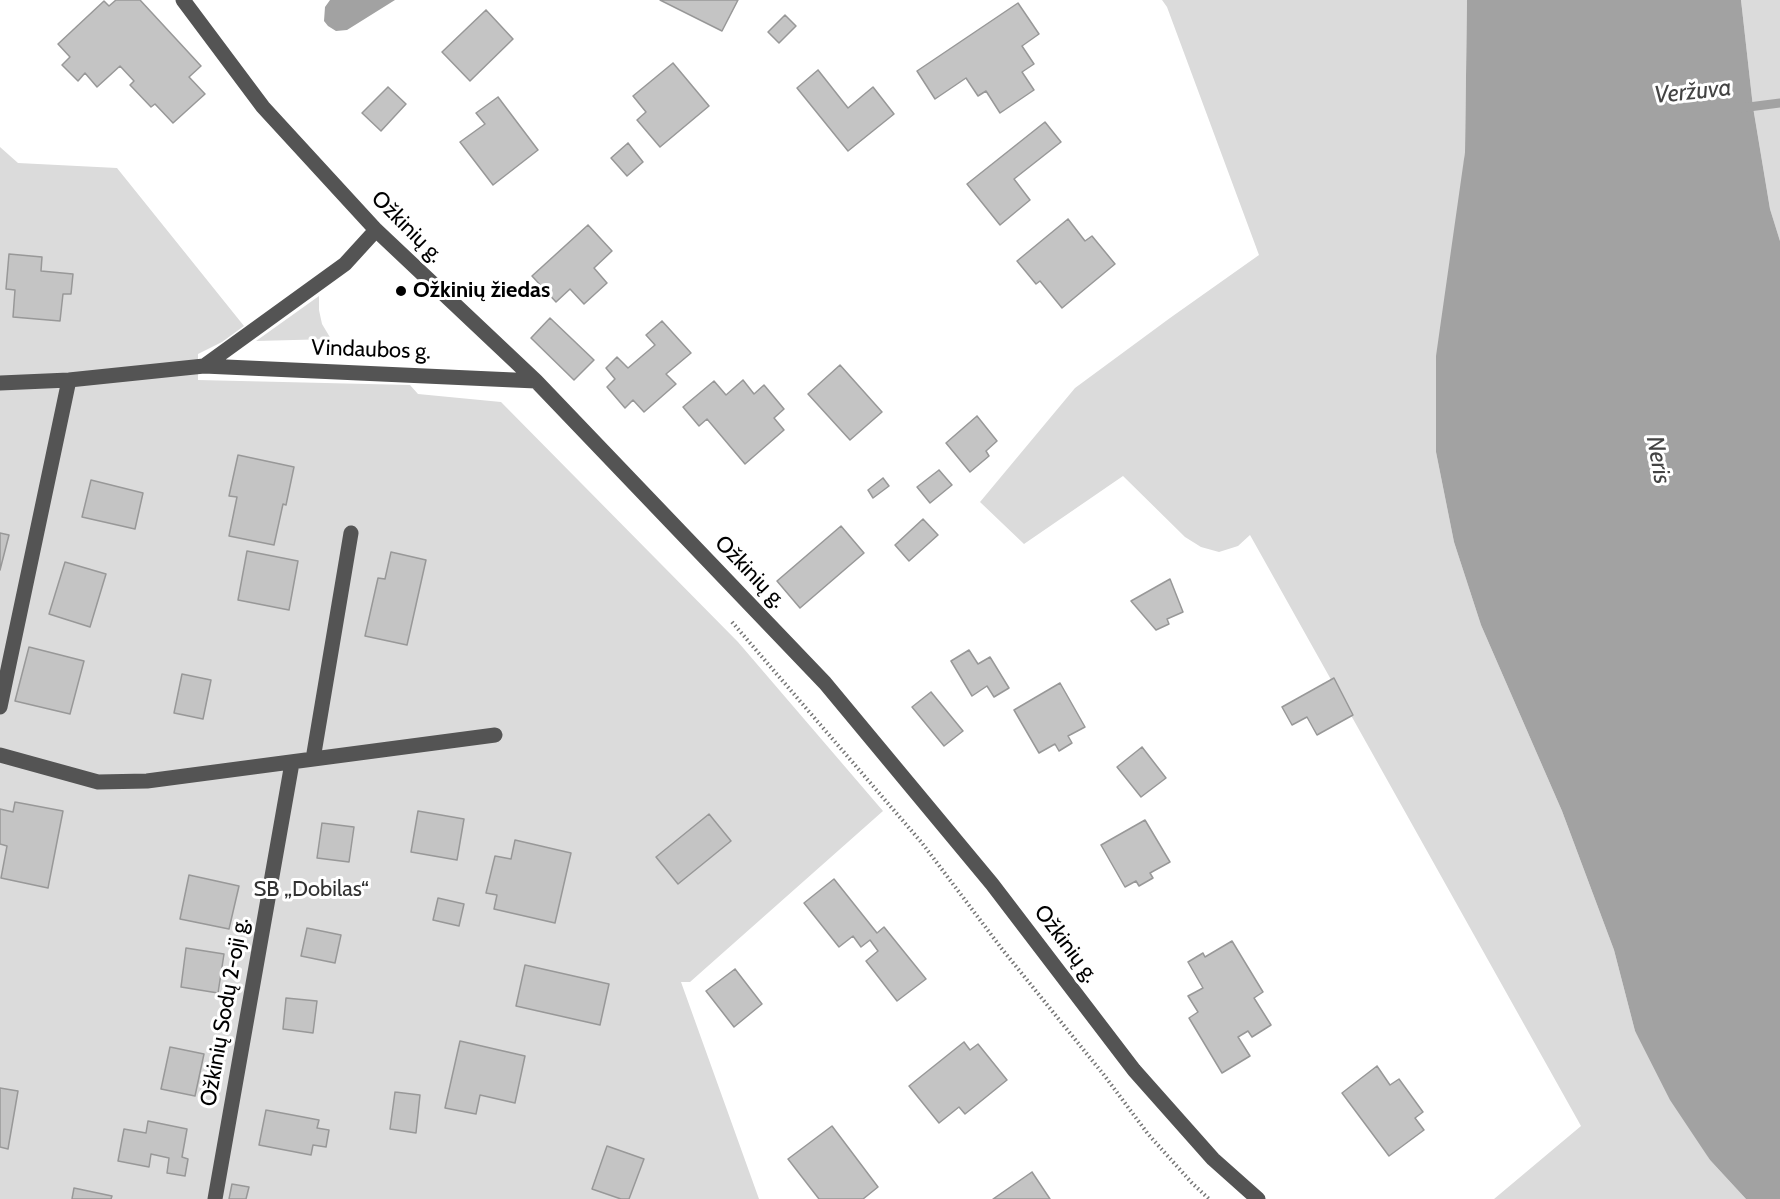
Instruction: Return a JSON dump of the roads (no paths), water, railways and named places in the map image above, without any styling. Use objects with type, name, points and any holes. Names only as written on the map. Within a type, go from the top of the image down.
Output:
[{"type":"street","name":"Ožkinių g.","points":[[183,0],[263,107],[376,231],[536,381],[825,683],[992,884],[1134,1070],[1213,1159],[1258,1199]]},
{"type":"street","name":"Vindaubos g.","points":[[204,366],[345,264],[376,231]]},
{"type":"street","name":"Vindaubos g.","points":[[0,383],[69,380],[204,366],[536,381]]},
{"type":"street","points":[[0,707],[69,380]]},
{"type":"street","points":[[313,759],[351,533]]},
{"type":"street","points":[[0,756],[98,782],[147,781],[495,735]]},
{"type":"street","name":"Ožkinių Sodų 2-oji g.","points":[[215,1199],[292,763]]},
{"type":"water","points":[[330,0],[395,0],[347,30],[336,31],[324,21],[325,7]]},
{"type":"water","name":"Neris","points":[[1467,0],[1741,0],[1753,107],[1770,209],[1780,241],[1780,1199],[1746,1199],[1710,1160],[1670,1100],[1635,1031],[1614,950],[1562,811],[1481,625],[1454,542],[1436,452],[1436,356],[1465,152]]},
{"type":"waterway","name":"Veržuva","points":[[1741,108],[1780,103]]},
{"type":"place","name":"Ožkinių žiedas","points":[[401,291]]},
{"type":"park label","name":"SB „Dobilas“","points":[[311,890]]}]
